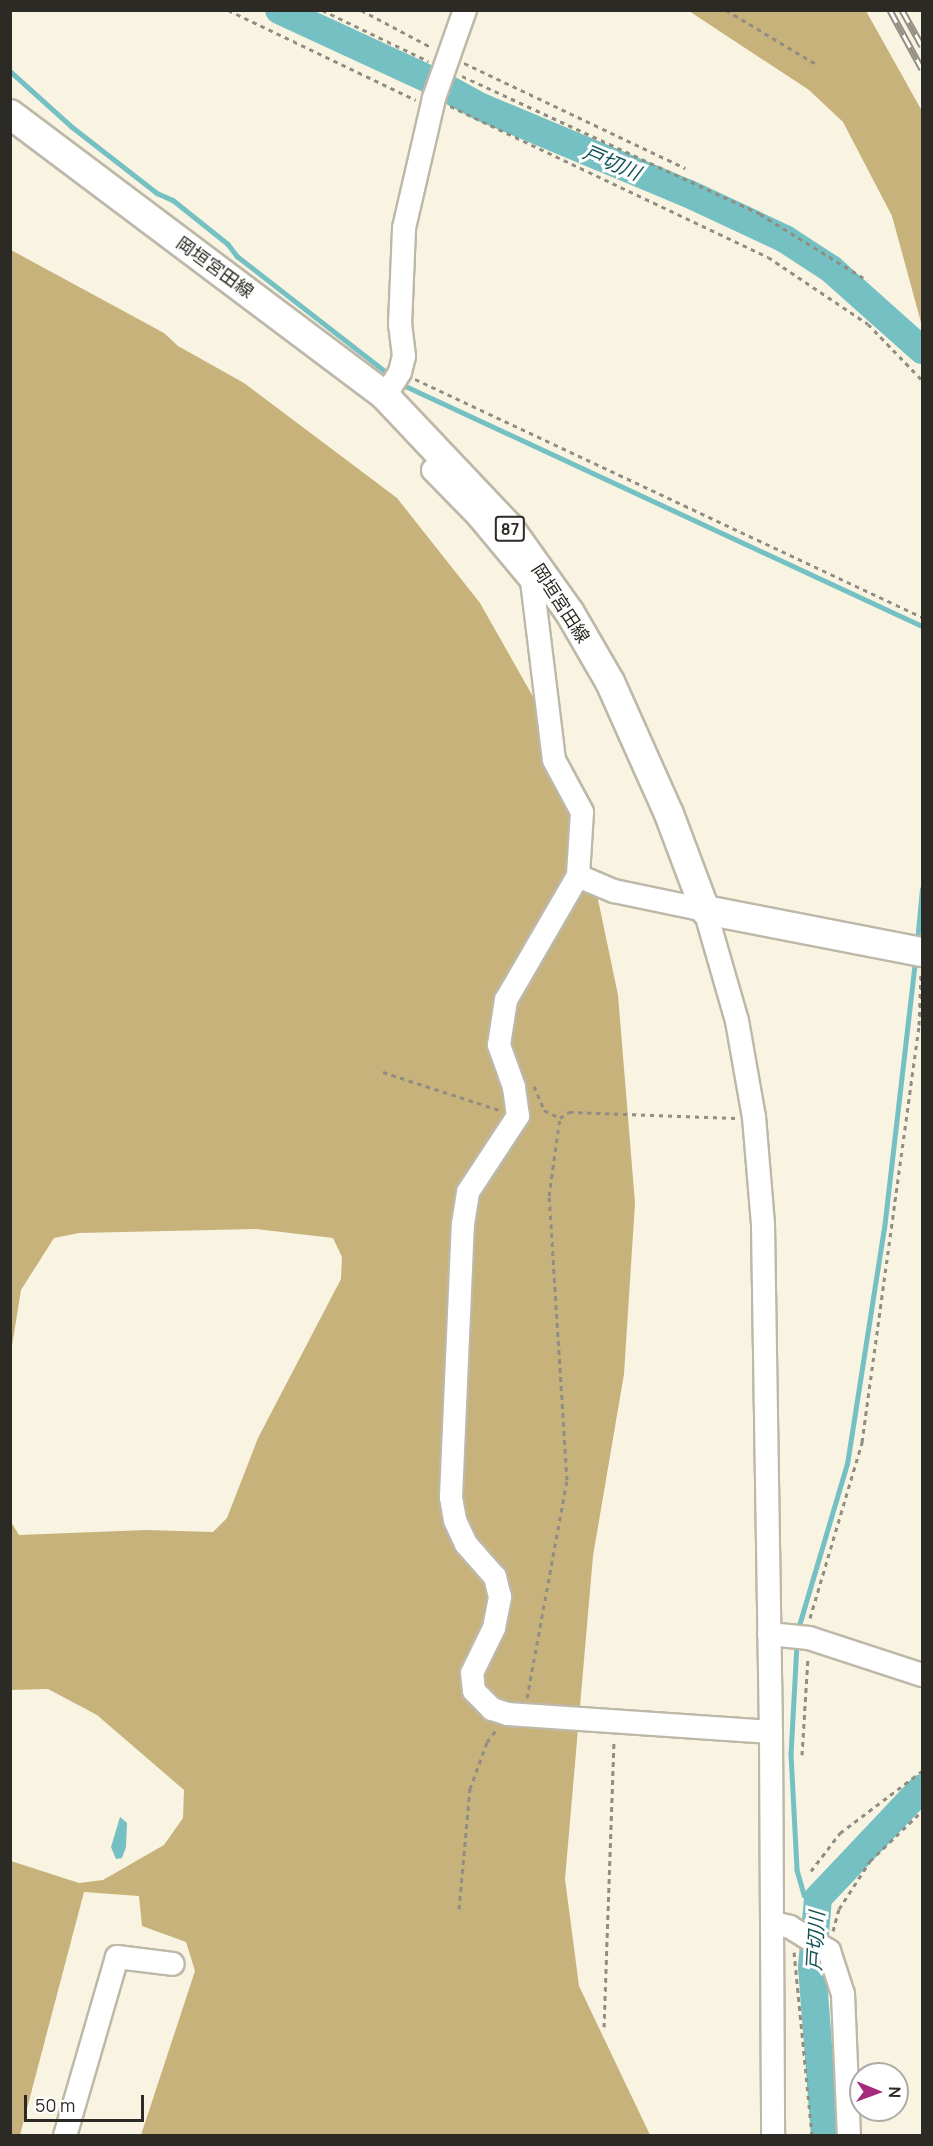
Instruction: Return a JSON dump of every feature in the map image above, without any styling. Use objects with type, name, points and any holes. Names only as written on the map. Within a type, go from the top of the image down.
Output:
[{"type":"main road","name":"岡垣宮田線","points":[[10,114],[385,396],[508,526],[570,613],[641,747],[705,910]]},
{"type":"main road","points":[[705,910],[922,952]]},
{"type":"street","points":[[385,396],[400,372],[404,228],[433,103],[465,10]]},
{"type":"street","points":[[433,470],[477,515],[532,581],[554,760],[582,812],[578,876],[506,1000],[500,1045],[514,1088],[518,1116],[468,1192],[460,1253],[451,1497],[455,1520],[466,1544],[495,1577],[500,1597],[494,1628],[471,1673],[474,1691],[492,1709],[518,1714],[771,1732]]},
{"type":"street","points":[[578,876],[614,891],[705,910],[737,1022],[754,1118],[763,1225],[771,1732],[781,1925],[773,2136]]},
{"type":"street","points":[[769,1634],[809,1638],[922,1676]]},
{"type":"street","points":[[781,1925],[828,1951],[843,1994],[849,2136]]},
{"type":"street","points":[[65,2136],[117,1957],[173,1964]]},
{"type":"path","points":[[228,10],[768,257],[867,324],[922,380]]},
{"type":"path","points":[[322,10],[446,62],[685,168]]},
{"type":"path","points":[[361,10],[446,62],[760,214],[867,279]]},
{"type":"path","points":[[726,10],[816,64]]},
{"type":"path","points":[[400,372],[922,617]]},
{"type":"path","points":[[802,1755],[809,1638],[807,1626],[862,1442],[919,1025],[922,952]]},
{"type":"path","points":[[383,1072],[518,1116]]},
{"type":"path","points":[[459,1909],[470,1789],[487,1742],[518,1714],[526,1690],[567,1480],[549,1196],[560,1118],[569,1112],[754,1118]]},
{"type":"path","points":[[604,2027],[615,1720]]},
{"type":"path","points":[[811,1871],[840,1833],[922,1771]]},
{"type":"path","points":[[828,1951],[838,1909],[852,1886],[870,1861],[922,1811]]},
{"type":"path","points":[[781,1925],[812,2136]]},
{"type":"shaded area","points":[[689,11],[866,11],[922,111],[922,326],[892,216],[843,122],[809,90]]},
{"type":"shaded area","points":[[11,250],[164,333],[178,346],[244,383],[397,498],[480,603],[549,725],[586,842],[618,995],[635,1203],[624,1374],[593,1556],[565,1879],[579,1986],[650,2135],[141,2135],[195,1971],[186,1942],[142,1926],[139,1896],[84,1892],[20,2135],[11,2135],[11,1861],[79,1883],[103,1880],[164,1845],[183,1818],[184,1790],[97,1715],[48,1689],[11,1690],[11,1522],[19,1535],[146,1530],[213,1532],[227,1518],[258,1438],[341,1279],[342,1257],[333,1238],[256,1229],[79,1233],[54,1238],[21,1290],[11,1352]]},
{"type":"water","points":[[120,1817],[127,1823],[126,1847],[122,1858],[116,1859],[111,1847]]},
{"type":"waterway","name":"戸切川","points":[[279,10],[437,83],[481,107],[687,193],[785,239],[831,269],[922,350]]},
{"type":"waterway","points":[[10,71],[71,126],[157,193],[173,200],[228,244],[237,256],[391,376]]},
{"type":"waterway","points":[[399,383],[922,626]]},
{"type":"waterway","points":[[917,942],[922,889]]},
{"type":"waterway","points":[[798,1629],[847,1464],[884,1229],[915,960]]},
{"type":"waterway","points":[[797,1644],[791,1754],[797,1870],[804,1895],[818,1898]]},
{"type":"waterway","name":"戸切川","points":[[825,2136],[812,1967],[818,1898],[922,1788]]},
{"type":"railway","points":[[890,10],[922,69]]},
{"type":"railway","points":[[902,10],[922,46]]}]
